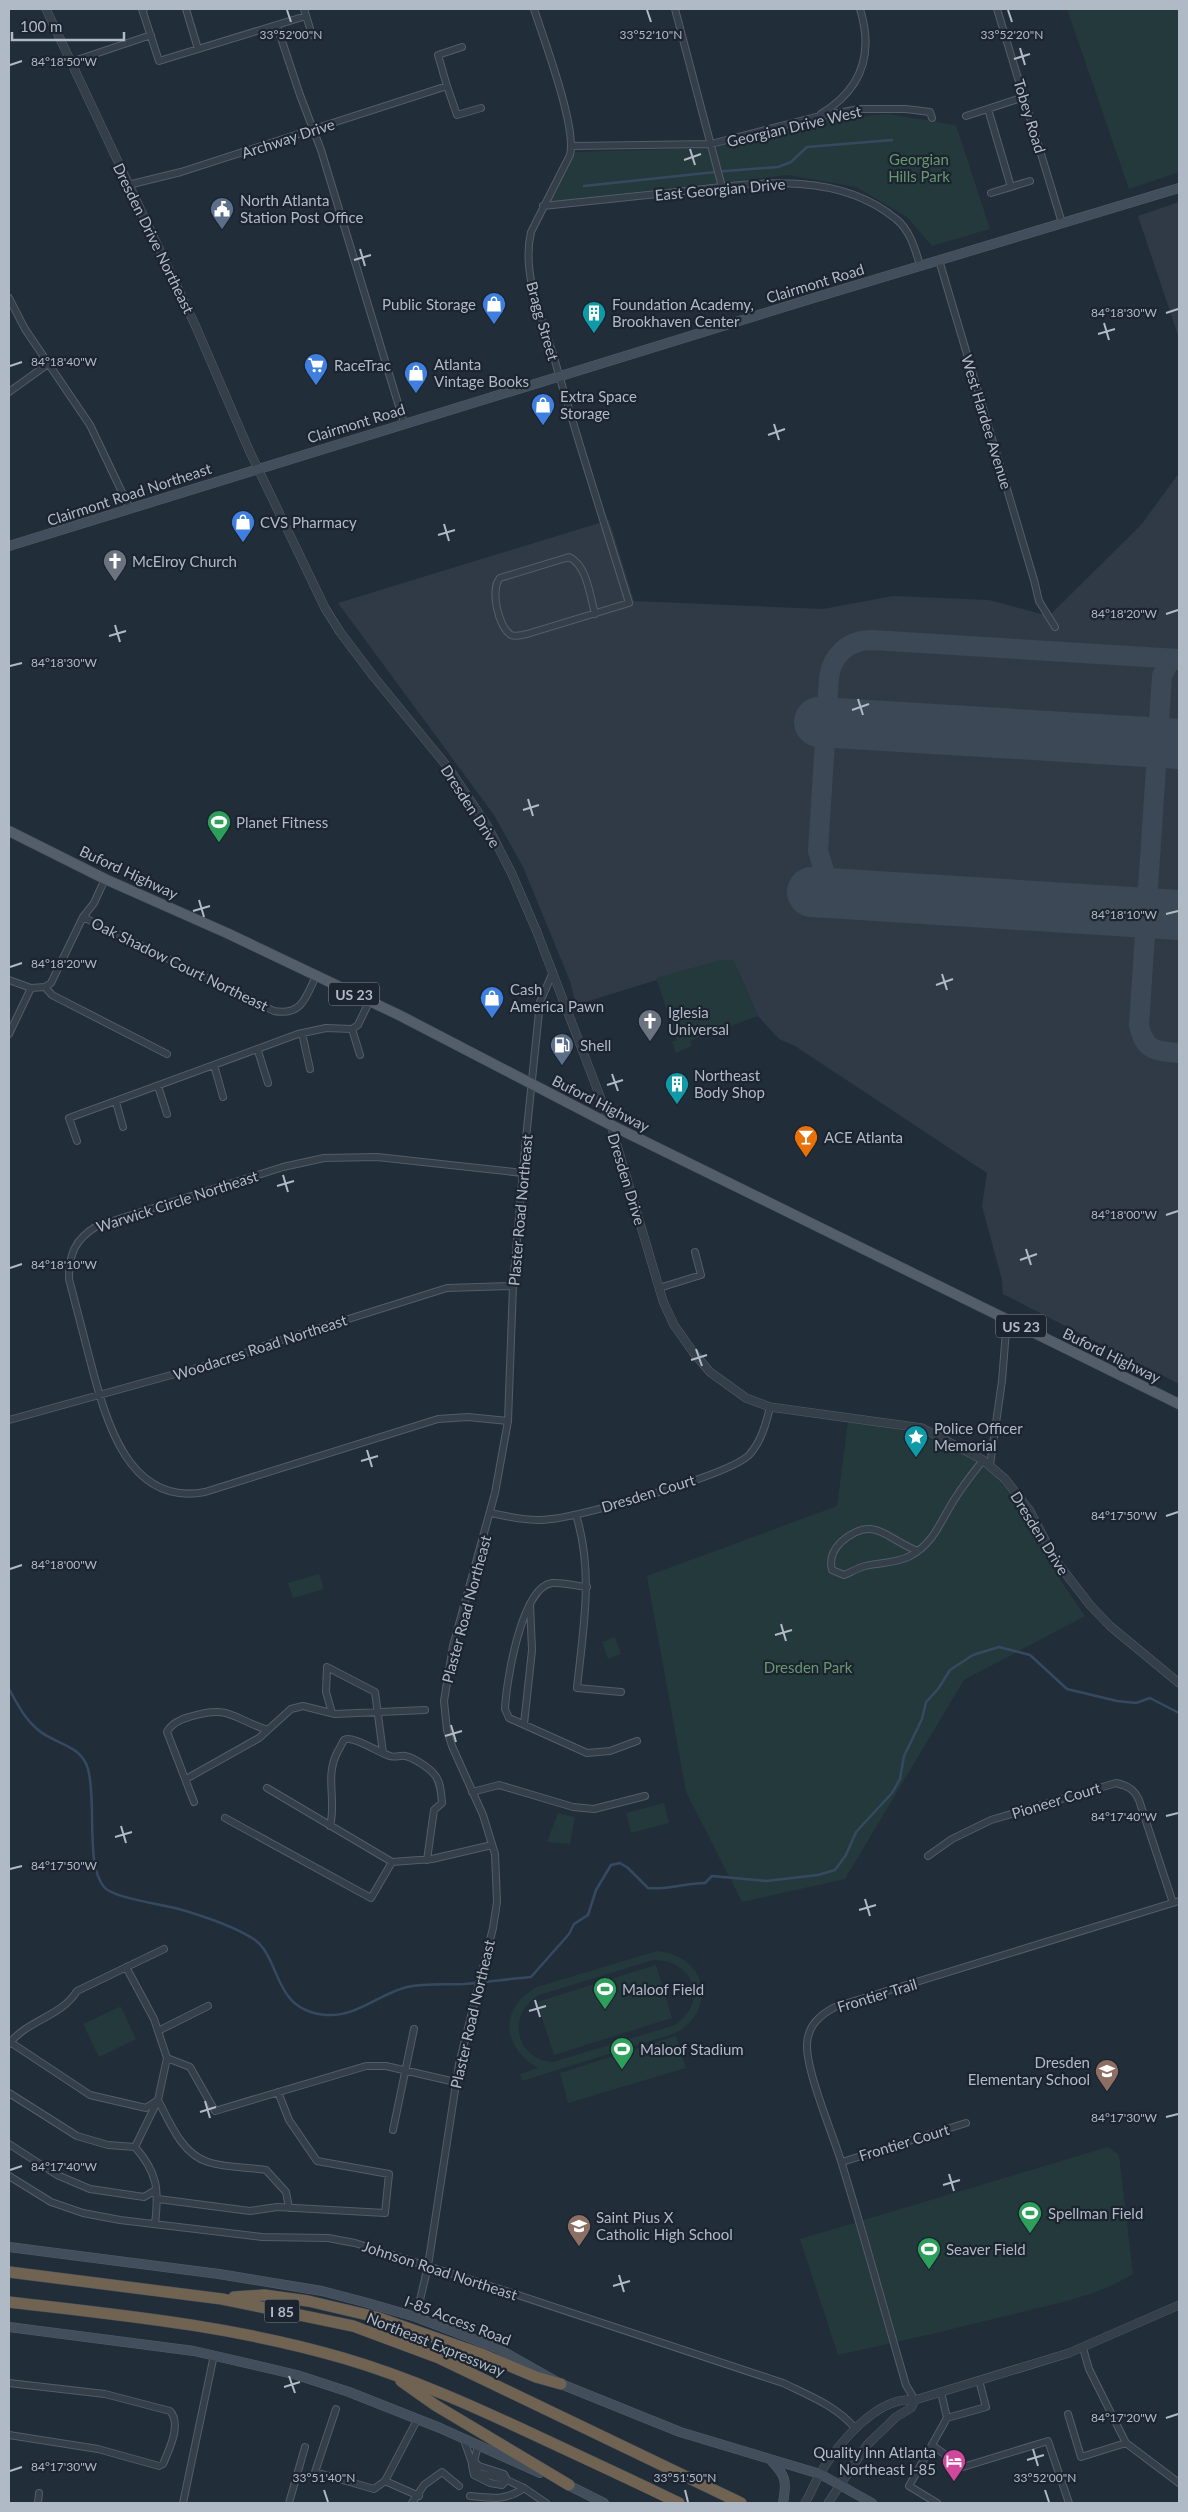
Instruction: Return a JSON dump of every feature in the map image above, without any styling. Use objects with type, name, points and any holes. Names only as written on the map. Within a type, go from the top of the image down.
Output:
[{"type":"highway","name":"Northeast Expressway","points":[[9,2272],[222,2298],[353,2326],[439,2358],[741,2503]]},
{"type":"highway","points":[[222,2298],[264,2295],[308,2301],[376,2317],[484,2355],[536,2377],[562,2384]]},
{"type":"highway","name":"I 85","points":[[9,2302],[220,2329],[314,2350],[392,2373],[478,2408],[678,2503]]},
{"type":"highway","points":[[392,2373],[435,2405],[569,2485]]},
{"type":"main road","name":"Clairmont Road","points":[[258,468],[920,265],[1179,188]]},
{"type":"main road","name":"Clairmont Road Northeast","points":[[9,546],[258,468]]},
{"type":"main road","name":"Buford Highway","points":[[9,832],[105,879],[229,934],[316,976],[611,1126],[1007,1318],[1088,1361],[1179,1404]]},
{"type":"main road","name":"I-85 Access Road","points":[[9,2247],[278,2283],[339,2296],[416,2318],[497,2348],[540,2370],[562,2384],[680,2432],[820,2474],[840,2483],[872,2503]]},
{"type":"main road","points":[[9,2328],[214,2355],[297,2375],[349,2392],[417,2420],[569,2485],[604,2503]]},
{"type":"main road","points":[[770,2459],[782,2472],[786,2483],[783,2503]]},
{"type":"street","name":"Dresden Drive Northeast","points":[[46,9],[196,327],[258,468]]},
{"type":"street","points":[[143,9],[159,61],[277,26],[305,12],[312,35]]},
{"type":"street","points":[[186,9],[198,49]]},
{"type":"street","points":[[534,9],[568,121],[572,146]]},
{"type":"street","points":[[676,9],[722,187]]},
{"type":"street","points":[[816,117],[836,105],[851,89],[860,74],[865,58],[867,40],[860,9]]},
{"type":"street","name":"Tobey Road","points":[[997,9],[1062,223]]},
{"type":"street","points":[[277,26],[314,130],[404,423]]},
{"type":"street","points":[[71,62],[151,35]]},
{"type":"street","points":[[462,47],[438,55],[447,86],[457,115],[481,108]]},
{"type":"street","name":"Archway Drive","points":[[128,185],[181,172],[447,86]]},
{"type":"street","points":[[966,116],[1024,97]]},
{"type":"street","name":"Georgian Drive West","points":[[572,146],[711,144],[816,117],[859,109],[906,109],[930,112],[932,118]]},
{"type":"street","points":[[988,109],[1011,187]]},
{"type":"street","name":"Bragg Street","points":[[572,146],[570,155],[530,232],[527,258],[531,281],[559,376],[629,603],[595,614],[517,636],[510,634],[504,627],[494,594],[496,583],[500,578],[569,557],[577,561],[582,570],[595,614]]},
{"type":"street","points":[[991,193],[1030,181]]},
{"type":"street","name":"East Georgian Drive","points":[[543,206],[722,187],[797,183],[854,195],[873,204],[901,223],[911,240],[920,265]]},
{"type":"street","name":"West Hardee Avenue","points":[[939,260],[1034,584],[1043,612],[1055,627]]},
{"type":"street","points":[[9,298],[48,364],[90,425],[130,509]]},
{"type":"street","points":[[9,392],[48,364]]},
{"type":"street","name":"Dresden Drive","points":[[258,468],[318,594],[340,632],[450,770],[488,827],[526,904],[611,1126],[659,1288],[667,1309],[683,1339],[710,1372],[746,1398],[770,1407],[922,1428],[986,1462],[1030,1511],[1056,1561],[1090,1605],[1110,1626],[1179,1684]]},
{"type":"street","points":[[9,980],[31,988],[45,987],[51,983],[83,917],[94,903],[105,879]]},
{"type":"street","name":"Oak Shadow Court Northeast","points":[[83,917],[274,1010],[286,1013],[300,1007],[316,976]]},
{"type":"street","name":"Plaster Road Northeast","points":[[416,2318],[428,2266],[455,2082],[479,1987],[497,1902],[497,1873],[492,1845],[483,1816],[458,1763],[447,1730],[444,1701],[453,1646],[491,1513],[508,1421],[513,1286],[540,1002],[553,972]]},
{"type":"street","points":[[45,987],[52,995],[167,1054]]},
{"type":"street","points":[[9,1034],[31,988]]},
{"type":"street","points":[[77,1141],[69,1118],[214,1065],[258,1051],[302,1033],[326,1028],[352,1029],[358,1025],[369,1002]]},
{"type":"street","points":[[352,1029],[360,1056]]},
{"type":"street","points":[[302,1033],[310,1069]]},
{"type":"street","points":[[258,1051],[268,1083]]},
{"type":"street","points":[[214,1065],[224,1097]]},
{"type":"street","points":[[158,1086],[167,1114]]},
{"type":"street","points":[[116,1102],[123,1127]]},
{"type":"street","name":"Warwick Circle Northeast","points":[[508,1421],[468,1417],[438,1419],[190,1495],[156,1485],[134,1466],[116,1440],[100,1396],[69,1279],[72,1254],[76,1245],[83,1234],[97,1226],[275,1170],[324,1158],[377,1157],[523,1173]]},
{"type":"street","points":[[659,1288],[702,1275],[695,1252]]},
{"type":"street","name":"Woodacres Road Northeast","points":[[9,1420],[229,1359],[433,1292],[466,1286],[513,1286]]},
{"type":"street","points":[[918,1551],[886,1532],[872,1529],[859,1530],[838,1545],[831,1556],[830,1564],[832,1570],[844,1575],[864,1566],[894,1562],[918,1551],[934,1538],[955,1497],[986,1462],[1002,1380],[1007,1318]]},
{"type":"street","name":"Dresden Court","points":[[491,1513],[530,1520],[549,1520],[576,1515],[722,1471],[738,1464],[756,1447],[763,1432],[770,1407]]},
{"type":"street","points":[[576,1515],[584,1538],[587,1587],[577,1688],[621,1692]]},
{"type":"street","points":[[587,1587],[552,1583],[542,1588],[530,1603],[518,1630],[505,1709],[510,1718],[587,1753],[610,1751],[637,1741]]},
{"type":"street","points":[[524,1724],[532,1650],[530,1603]]},
{"type":"street","points":[[332,1713],[326,1692],[327,1667],[375,1692],[383,1753]]},
{"type":"street","points":[[186,1779],[259,1738],[298,1706],[332,1713],[424,1710]]},
{"type":"street","points":[[194,1802],[166,1732],[169,1727],[183,1719],[218,1710],[234,1714],[268,1730]]},
{"type":"street","points":[[330,1826],[333,1816],[330,1774],[333,1761],[344,1740],[348,1738],[357,1741],[391,1757],[406,1756],[436,1776],[442,1803],[434,1810],[427,1860]]},
{"type":"street","name":"Pioneer Court","points":[[928,1856],[952,1839],[990,1820],[1116,1783],[1126,1785],[1134,1791],[1139,1800],[1176,1902]]},
{"type":"street","points":[[472,1792],[499,1785],[573,1807],[594,1809],[645,1796]]},
{"type":"street","points":[[267,1788],[392,1862],[427,1860],[492,1845]]},
{"type":"street","points":[[225,1818],[371,1898],[392,1862]]},
{"type":"street","name":"Frontier Trail","points":[[916,2400],[906,2385],[842,2162],[808,2057],[808,2034],[820,2015],[835,2006],[1176,1902]]},
{"type":"street","points":[[158,2100],[146,2108],[90,2095],[9,2043],[19,2032],[70,2002],[77,1990],[164,1948]]},
{"type":"street","points":[[126,1967],[154,2019],[167,2058],[158,2100],[135,2147]]},
{"type":"street","points":[[158,2031],[208,2006]]},
{"type":"street","points":[[393,2130],[414,2029]]},
{"type":"street","points":[[167,2058],[190,2067],[214,2111],[366,2066],[386,2066],[455,2082]]},
{"type":"street","points":[[158,2198],[250,2211],[289,2208],[385,2213],[389,2174],[317,2161],[289,2120],[278,2092]]},
{"type":"street","points":[[9,2093],[77,2136],[108,2144],[135,2147],[148,2161],[156,2182],[158,2198],[155,2224]]},
{"type":"street","points":[[158,2100],[179,2139],[190,2152],[208,2162],[266,2170],[286,2192],[289,2208]]},
{"type":"street","name":"Frontier Court","points":[[842,2162],[966,2123]]},
{"type":"street","points":[[9,2144],[57,2175],[90,2189],[144,2196],[154,2191],[158,2198]]},
{"type":"street","name":"Johnson Road Northeast","points":[[9,2176],[66,2209],[120,2220],[262,2237],[328,2238],[355,2243],[784,2383],[823,2402],[846,2417],[855,2428]]},
{"type":"street","points":[[806,2501],[833,2454],[855,2428],[889,2404],[906,2399],[916,2400],[1083,2348],[1179,2305]]},
{"type":"street","points":[[1083,2348],[1089,2369],[1126,2443],[1179,2483]]},
{"type":"street","points":[[183,2503],[214,2355]]},
{"type":"street","points":[[948,2418],[986,2407],[979,2380]]},
{"type":"street","points":[[9,2383],[104,2394],[170,2412],[174,2416],[175,2428],[163,2464],[159,2466],[98,2448],[9,2435]]},
{"type":"street","points":[[937,2503],[909,2486],[948,2418],[941,2392]]},
{"type":"street","points":[[828,2503],[867,2445],[896,2417],[911,2408],[916,2400]]},
{"type":"street","points":[[336,2409],[315,2472],[374,2489],[385,2480],[417,2420]]},
{"type":"street","points":[[1068,2414],[1081,2457],[1126,2443]]},
{"type":"street","points":[[464,2440],[472,2463],[479,2473],[507,2480],[524,2488],[546,2503]]},
{"type":"street","points":[[933,2446],[963,2467],[1048,2442],[1069,2503]]},
{"type":"street","points":[[478,2446],[474,2461],[491,2477]]},
{"type":"street","points":[[289,2503],[305,2447]]},
{"type":"street","points":[[412,2503],[419,2496],[424,2485],[442,2472],[459,2486]]},
{"type":"street","points":[[385,2480],[419,2496]]},
{"type":"street","points":[[470,2496],[498,2500],[515,2495],[524,2488]]},
{"type":"street","points":[[38,2503],[39,2493]]},
{"type":"shaded area","points":[[1179,202],[1179,338],[1138,216]]},
{"type":"shaded area","points":[[1179,473],[1179,1384],[1003,1294],[1002,1280],[982,1206],[987,1173],[795,1046],[779,1039],[758,1016],[733,960],[721,960],[576,1005],[570,981],[523,867],[494,815],[338,603],[609,520],[634,601],[823,609],[893,596],[989,600],[1049,616],[1141,525]]},
{"type":"green space","points":[[1067,9],[1179,9],[1179,172],[1129,189]]},
{"type":"green space","name":"Georgian Hills Park","points":[[888,114],[956,125],[990,229],[932,246],[907,217],[856,187],[788,175],[548,202],[575,152],[709,148],[825,120]]},
{"type":"green space","points":[[721,960],[733,960],[758,1016],[690,1041],[692,1046],[676,1053],[672,1042],[677,1040],[656,978]]},
{"type":"green space","name":"Dresden Park","points":[[848,1421],[901,1430],[926,1437],[949,1446],[971,1458],[992,1473],[1010,1491],[1026,1514],[1059,1578],[1085,1616],[964,1680],[845,1879],[742,1902],[686,1792],[647,1576],[837,1506]]},
{"type":"green space","points":[[319,1574],[324,1589],[293,1598],[288,1583]]},
{"type":"green space","points":[[615,1637],[621,1654],[608,1659],[602,1642]]},
{"type":"green space","points":[[664,1803],[669,1823],[631,1833],[626,1813]]},
{"type":"green space","points":[[558,1813],[575,1817],[570,1844],[547,1842]]},
{"type":"green space","points":[[657,1951],[674,1955],[687,1962],[696,1972],[701,1984],[702,1997],[698,2010],[690,2022],[676,2033],[522,2081],[520,2074],[538,2068],[517,2049],[511,2038],[509,2027],[516,2005],[525,1995],[537,1987]],"holes":[[[653,1960],[679,1966],[687,1974],[694,1994],[692,2005],[685,2016],[675,2025],[553,2062],[540,2059],[530,2053],[523,2045],[519,2035],[522,2013],[529,2003],[539,1995]]]},
{"type":"green space","name":"Maloof Field","points":[[656,1965],[672,2018],[554,2055],[537,2002]]},
{"type":"green space","points":[[121,2007],[136,2039],[99,2057],[83,2024]]},
{"type":"green space","name":"Maloof Stadium","points":[[676,2036],[686,2068],[568,2103],[560,2073]]},
{"type":"green space","points":[[1108,2147],[1119,2155],[1133,2274],[1106,2288],[1062,2302],[838,2355],[800,2239]]},
{"type":"waterway","points":[[584,186],[778,167],[791,162],[807,147],[892,140]]},
{"type":"waterway","points":[[9,1689],[32,1725],[43,1734],[73,1749],[79,1754],[88,1769],[92,1797],[95,1864],[98,1877],[104,1887],[117,1894],[207,1918],[252,1938],[269,1957],[286,1994],[296,2004],[309,2011],[327,2015],[338,2015],[358,2009],[407,1987],[464,1984],[531,1977],[569,1934],[574,1924],[588,1915],[596,1890],[611,1865],[620,1863],[628,1868],[648,1888],[705,1883],[712,1876],[766,1881],[818,1875],[835,1870],[846,1855],[856,1832],[892,1793],[900,1779],[904,1756],[922,1719],[926,1702],[938,1689],[950,1670],[973,1655],[999,1647],[1030,1655],[1067,1689],[1117,1701],[1136,1703],[1150,1698],[1179,1713]]},
{"type":"taxiway","points":[[826,877],[818,851],[829,678],[834,662],[843,650],[849,646],[872,640],[1179,659]]},
{"type":"taxiway","points":[[1179,659],[1169,662],[1162,676],[1139,1025],[1144,1040],[1152,1048],[1179,1053]]},
{"type":"runway","points":[[819,722],[1179,744]]},
{"type":"runway","points":[[812,892],[1179,915]]},
{"type":"place","name":"North Atlanta Station Post Office","points":[[222,230]]},
{"type":"place","name":"Public Storage","points":[[494,325]]},
{"type":"place","name":"Foundation Academy, Brookhaven Center","points":[[594,334]]},
{"type":"place","name":"RaceTrac","points":[[316,386]]},
{"type":"place","name":"Atlanta Vintage Books","points":[[416,394]]},
{"type":"place","name":"Extra Space Storage","points":[[543,426]]},
{"type":"place","name":"CVS Pharmacy","points":[[243,543]]},
{"type":"place","name":"McElroy Church","points":[[115,582]]},
{"type":"place","name":"Planet Fitness","points":[[219,843]]},
{"type":"place","name":"Cash America Pawn","points":[[492,1019]]},
{"type":"place","name":"Iglesia Universal","points":[[650,1042]]},
{"type":"place","name":"Shell","points":[[562,1066]]},
{"type":"place","name":"Northeast Body Shop","points":[[677,1105]]},
{"type":"place","name":"ACE Atlanta","points":[[806,1158]]},
{"type":"place","name":"Police Officer Memorial","points":[[916,1458]]},
{"type":"place","name":"Maloof Field","points":[[605,2010]]},
{"type":"place","name":"Maloof Stadium","points":[[622,2070]]},
{"type":"place","name":"Dresden Elementary School","points":[[1107,2092]]},
{"type":"place","name":"Spellman Field","points":[[1030,2234]]},
{"type":"place","name":"Saint Pius X Catholic High School","points":[[579,2247]]},
{"type":"place","name":"Seaver Field","points":[[929,2270]]},
{"type":"place","name":"Quality Inn Atlanta Northeast I-85","points":[[954,2482]]}]
